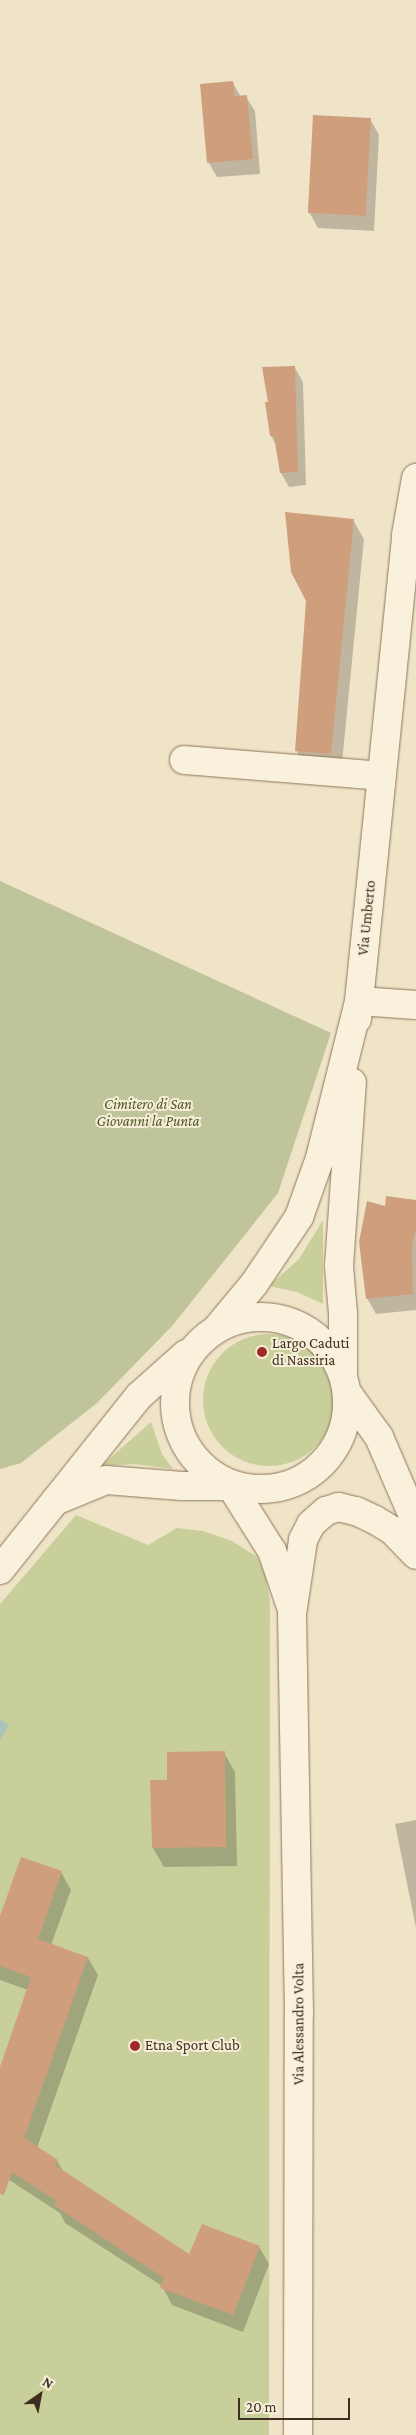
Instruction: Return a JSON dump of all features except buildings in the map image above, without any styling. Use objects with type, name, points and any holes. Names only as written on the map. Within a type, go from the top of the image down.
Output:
[{"type":"street","name":"Via Umberto","points":[[219,1326],[254,1284],[299,1217],[320,1158],[359,1001],[406,535],[416,478]]},
{"type":"street","points":[[184,760],[381,776]]},
{"type":"street","points":[[292,1614],[303,1540],[311,1524],[336,1448],[344,1430],[346,1383],[339,1266],[359,1001],[416,1005]]},
{"type":"street","points":[[0,1570],[139,1396],[219,1326],[247,1316],[278,1317],[306,1328],[328,1347],[346,1383],[379,1437],[416,1523]]},
{"type":"street","points":[[196,1345],[182,1368],[175,1394],[176,1421],[186,1447],[204,1467],[231,1486],[272,1551],[292,1614]]},
{"type":"street","points":[[287,1486],[306,1477],[323,1464],[336,1448]]},
{"type":"street","points":[[55,1501],[106,1480],[182,1486],[231,1486],[260,1489],[287,1486],[321,1492],[393,1531],[416,1555]]},
{"type":"street","points":[[311,1524],[326,1511],[338,1508],[356,1511]]},
{"type":"street","name":"Via Alessandro Volta","points":[[292,1614],[300,2014],[298,2435]]},
{"type":"green space","name":"Cimitero di San Giovanni la Punta","points":[[0,881],[331,1033],[278,1193],[173,1325],[97,1403],[21,1463],[0,1469]]},
{"type":"green space","points":[[323,1220],[323,1304],[297,1292],[269,1286],[299,1259]]},
{"type":"green space","points":[[269,1334],[294,1339],[306,1345],[324,1363],[330,1375],[335,1400],[330,1425],[324,1437],[306,1455],[294,1461],[269,1466],[244,1461],[232,1455],[214,1437],[208,1425],[203,1400],[208,1375],[214,1363],[232,1345],[244,1339]]},
{"type":"green space","points":[[151,1422],[162,1454],[173,1469],[134,1464],[101,1466]]},
{"type":"green space","name":"Etna Sport Club","points":[[76,1515],[148,1545],[177,1528],[203,1531],[232,1541],[257,1557],[265,1574],[270,1601],[269,2435],[0,2435],[0,1604]]},
{"type":"water","points":[[0,1719],[9,1725],[0,1740]]},
{"type":"place","name":"Largo Caduti di Nassiria","points":[[262,1352]]},
{"type":"place","name":"Etna Sport Club","points":[[135,2046]]}]
